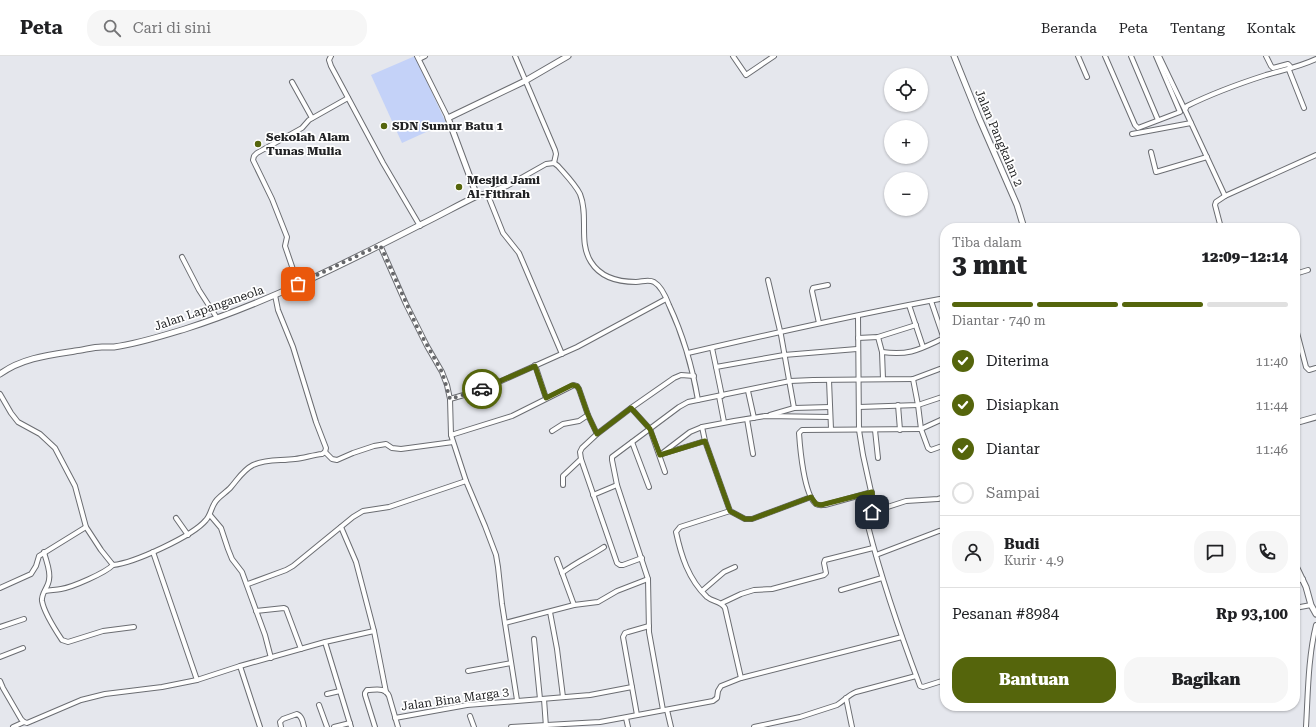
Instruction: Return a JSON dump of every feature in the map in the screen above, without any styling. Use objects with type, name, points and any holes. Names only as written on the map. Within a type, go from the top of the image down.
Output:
[{"type":"street","points":[[331,56],[329,62],[383,163],[420,226]]},
{"type":"street","points":[[425,56],[418,58],[448,118],[477,196],[514,182],[546,164],[554,163],[558,166],[580,194],[583,205],[584,237],[587,252],[598,272],[616,280],[653,282],[659,286],[678,324],[688,353],[698,400]]},
{"type":"street","points":[[515,56],[556,150],[554,163]]},
{"type":"street","points":[[448,118],[525,81],[568,56]]},
{"type":"street","points":[[733,56],[746,75],[774,56]]},
{"type":"street","name":"Jalan Pangkalan 2","points":[[956,56],[979,118],[1017,205],[1022,223]]},
{"type":"street","points":[[1078,56],[1087,77]]},
{"type":"street","points":[[1105,56],[1134,125],[1138,128],[1180,112],[1158,56]]},
{"type":"street","points":[[1131,56],[1158,120]]},
{"type":"street","points":[[1158,56],[1225,196]]},
{"type":"street","points":[[1266,56],[1273,68],[1289,64],[1291,67],[1289,70],[1304,108]]},
{"type":"street","points":[[1185,110],[1187,106],[1215,92],[1270,74],[1289,70],[1314,60],[1310,56]]},
{"type":"street","points":[[292,82],[312,118]]},
{"type":"street","points":[[298,284],[285,246],[287,237],[272,199],[253,160],[254,156],[304,127],[312,118],[348,98]]},
{"type":"street","points":[[1132,134],[1190,123]]},
{"type":"street","points":[[1151,152],[1156,172],[1207,157]]},
{"type":"street","points":[[1220,223],[1215,205],[1216,202],[1225,196],[1316,154]]},
{"type":"street","points":[[487,193],[503,233],[519,253],[562,354]]},
{"type":"street","name":"Jalan Lapanganeola","points":[[0,374],[14,365],[49,355],[130,344],[183,330],[217,318],[275,295],[420,226],[477,196]]},
{"type":"street","points":[[380,245],[418,329],[442,372],[446,385],[450,399],[451,435],[453,442],[466,481],[496,555],[517,700]]},
{"type":"street","points":[[182,257],[199,290],[217,318]]},
{"type":"street","points":[[1300,272],[1308,270]]},
{"type":"street","points":[[768,280],[780,332],[794,408]]},
{"type":"street","points":[[819,323],[812,291],[813,288],[828,284]]},
{"type":"street","points":[[275,295],[278,310],[293,347],[316,422],[326,448],[325,452],[332,459],[337,460],[353,453],[386,444],[392,448],[402,449],[453,442]]},
{"type":"street","points":[[450,399],[481,390],[562,354],[607,332],[666,299]]},
{"type":"street","points":[[688,353],[819,323],[940,299]]},
{"type":"street","points":[[931,301],[940,328]]},
{"type":"street","points":[[909,305],[923,347]]},
{"type":"street","points":[[858,316],[859,430],[874,505],[868,523],[873,548],[902,638],[920,686],[922,687],[940,682]]},
{"type":"street","points":[[858,338],[878,337],[916,325]]},
{"type":"street","points":[[878,337],[882,352],[883,380]]},
{"type":"street","points":[[882,352],[906,353],[940,341]]},
{"type":"street","points":[[1300,344],[1306,367],[1309,370],[1316,368]]},
{"type":"street","points":[[712,348],[724,422]]},
{"type":"street","points":[[716,367],[784,355],[858,349]]},
{"type":"street","points":[[535,366],[546,398]]},
{"type":"street","points":[[671,727],[665,710],[649,626],[648,579],[617,486],[612,457],[683,404],[790,382],[813,380],[913,379],[940,369]]},
{"type":"street","points":[[642,558],[623,565],[620,565],[617,562],[593,495],[580,452],[582,448],[597,434],[674,378],[681,375],[694,376]]},
{"type":"street","points":[[913,379],[921,429],[929,450],[940,447]]},
{"type":"street","points":[[829,380],[831,429]]},
{"type":"street","points":[[451,435],[512,416],[572,385],[576,385],[579,389],[588,415],[597,434]]},
{"type":"street","points":[[748,391],[754,418]]},
{"type":"street","points":[[0,394],[18,422],[40,434],[54,448],[74,486],[86,527],[103,554],[113,565]]},
{"type":"street","points":[[859,407],[918,405],[940,398]]},
{"type":"street","points":[[898,405],[900,430]]},
{"type":"street","points":[[660,455],[690,432],[702,427],[765,416],[794,408],[830,407]]},
{"type":"street","points":[[631,408],[650,429],[665,472]]},
{"type":"street","points":[[552,431],[563,424],[578,421],[588,415]]},
{"type":"street","points":[[765,416],[830,417]]},
{"type":"street","points":[[1300,422],[1316,417]]},
{"type":"street","points":[[747,419],[754,454]]},
{"type":"street","points":[[872,492],[821,505],[816,504],[811,497],[801,461],[798,433],[802,430],[831,429],[921,429],[940,420]]},
{"type":"street","points":[[702,427],[705,441],[730,511],[745,519],[752,519],[811,497]]},
{"type":"street","points":[[875,430],[878,458]]},
{"type":"street","points":[[660,455],[705,441]]},
{"type":"street","points":[[632,442],[649,487]]},
{"type":"street","points":[[45,591],[62,589],[77,584],[108,570],[113,565],[153,552],[188,535],[203,523],[210,515],[214,503],[231,487],[244,470],[252,465],[273,460],[296,459],[322,454],[325,452]]},
{"type":"street","points":[[563,485],[563,476],[581,458]]},
{"type":"street","points":[[248,584],[293,566],[363,511],[388,506],[466,481]]},
{"type":"street","points":[[593,495],[617,486]]},
{"type":"street","points":[[872,512],[906,501],[940,498]]},
{"type":"street","points":[[730,511],[680,527],[676,532],[686,567],[708,598],[722,603],[727,612],[741,678]]},
{"type":"street","points":[[210,515],[221,528],[232,559],[242,572],[248,584],[271,658]]},
{"type":"street","points":[[176,518],[188,535]]},
{"type":"street","points":[[0,588],[31,574],[38,559],[44,552],[86,527]]},
{"type":"street","points":[[341,527],[356,562],[374,631],[386,692],[389,696],[398,727]]},
{"type":"street","points":[[876,555],[940,531]]},
{"type":"street","points":[[562,573],[572,565],[593,555],[604,547]]},
{"type":"street","points":[[722,603],[754,590],[777,588],[824,575],[826,573],[824,563],[826,560],[873,548]]},
{"type":"street","points":[[44,552],[50,577],[48,586],[42,595],[42,600],[44,608],[53,626],[64,641],[68,642],[103,632],[134,626]]},
{"type":"street","points":[[153,552],[197,680]]},
{"type":"street","points":[[557,559],[574,605]]},
{"type":"street","points":[[702,591],[726,570],[734,567]]},
{"type":"street","points":[[1300,573],[1309,596],[1311,606],[1316,614]]},
{"type":"street","points":[[841,590],[882,578]]},
{"type":"street","points":[[505,623],[574,605],[598,602],[618,591],[648,579]]},
{"type":"street","points":[[1300,607],[1311,606]]},
{"type":"street","points":[[256,611],[286,609],[301,649]]},
{"type":"street","points":[[550,612],[557,648],[563,697]]},
{"type":"street","points":[[0,627],[24,619]]},
{"type":"street","points":[[1306,727],[1311,650],[1316,625]]},
{"type":"street","points":[[637,716],[623,637],[628,632],[649,626]]},
{"type":"street","points":[[13,727],[24,722],[27,723],[81,700],[105,694],[169,686],[197,680],[325,642],[374,631]]},
{"type":"street","points":[[510,727],[600,724],[716,700],[721,686],[741,678],[902,638]]},
{"type":"street","points":[[534,639],[546,726]]},
{"type":"street","points":[[325,642],[350,725],[334,727]]},
{"type":"street","points":[[0,657],[22,648]]},
{"type":"street","points":[[468,670],[511,664]]},
{"type":"street","points":[[240,666],[260,727]]},
{"type":"street","points":[[754,727],[800,717],[838,706],[850,695],[863,689],[916,676]]},
{"type":"street","points":[[0,681],[24,722]]},
{"type":"street","name":"Jalan Bina Marga 3","points":[[395,718],[467,705],[603,693],[632,687]]},
{"type":"street","points":[[375,727],[365,693],[367,690],[382,690],[386,692]]},
{"type":"street","points":[[327,694],[340,691]]},
{"type":"street","points":[[846,698],[852,727]]},
{"type":"street","points":[[319,705],[327,727]]},
{"type":"street","points":[[281,727],[280,722],[283,719],[297,714],[300,715],[304,727]]},
{"type":"street","points":[[470,716],[474,727]]},
{"type":"street","points":[[626,718],[628,727]]},
{"type":"shaded area","points":[[415,56],[446,123],[402,143],[371,75]]},
{"type":"way so far","points":[[298,284],[380,245],[418,329],[442,372],[450,399],[482,389]]},
{"type":"place","name":"SDN Sumur Batu 1","points":[[384,126]]},
{"type":"place","name":"Sekolah Alam Tunas Mulia","points":[[258,144]]},
{"type":"place","name":"Mesjid Jami Al-Fithrah","points":[[459,187]]},
{"type":"route","points":[[482,389],[535,366],[546,398],[572,385],[577,386],[597,434],[631,408],[650,429],[660,455],[705,441],[730,511],[745,519],[749,520],[811,497],[816,504],[821,505],[872,492],[874,505],[872,512]]}]
